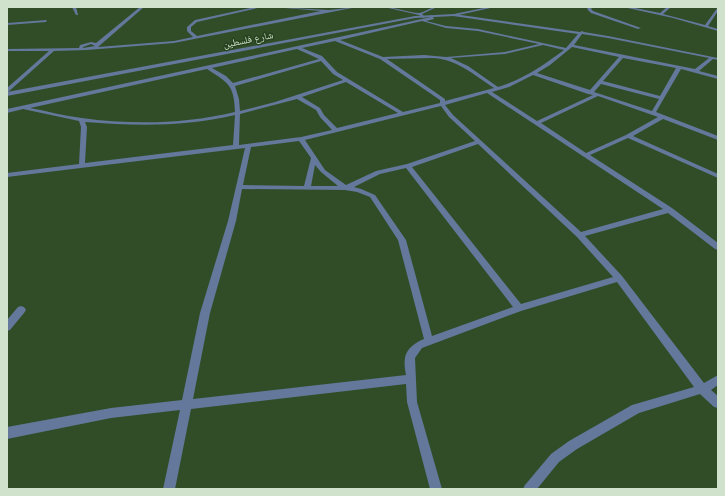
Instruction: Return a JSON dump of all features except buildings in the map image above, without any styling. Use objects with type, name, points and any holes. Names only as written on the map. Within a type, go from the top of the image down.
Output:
[{"type":"street","points":[[74,7],[77,14]]},
{"type":"street","points":[[96,46],[142,7]]},
{"type":"street","points":[[195,37],[189,30],[189,27],[196,21],[260,7]]},
{"type":"street","points":[[276,7],[329,11]]},
{"type":"street","points":[[339,7],[344,9]]},
{"type":"street","points":[[7,91],[54,48],[81,48],[81,46],[86,46],[104,48],[169,43],[355,7]]},
{"type":"street","points":[[386,7],[422,17],[446,27],[471,29],[543,44],[622,56],[696,71],[718,78]]},
{"type":"street","points":[[422,17],[435,7]]},
{"type":"street","points":[[7,111],[337,40],[422,17],[433,18],[432,16],[454,15],[493,7]]},
{"type":"street","points":[[591,7],[589,9],[592,12],[639,28]]},
{"type":"street","points":[[625,7],[661,14],[718,30]]},
{"type":"street","points":[[661,14],[669,7]]},
{"type":"street","points":[[706,26],[716,15],[718,8]]},
{"type":"street","points":[[454,15],[582,32],[718,59]]},
{"type":"street","name":"شارع فلسطين","points":[[7,94],[422,17]]},
{"type":"street","points":[[7,24],[46,21]]},
{"type":"street","points":[[7,175],[301,139],[442,104],[489,92],[534,74],[568,48],[582,32]]},
{"type":"street","points":[[86,46],[106,38]]},
{"type":"street","points":[[337,40],[382,58],[440,97],[443,100],[442,104],[451,116],[580,234],[619,278],[702,389],[718,403]]},
{"type":"street","points":[[91,43],[96,46]]},
{"type":"street","points":[[382,58],[443,57],[505,53],[543,44]]},
{"type":"street","points":[[7,50],[86,46],[104,48]]},
{"type":"street","points":[[299,48],[323,59],[335,73],[401,113]]},
{"type":"street","points":[[590,93],[622,56]]},
{"type":"street","points":[[443,57],[456,62],[498,89]]},
{"type":"street","points":[[696,71],[712,58]]},
{"type":"street","points":[[232,85],[323,59]]},
{"type":"street","points":[[209,68],[226,78],[232,85],[235,93],[237,113],[236,147]]},
{"type":"street","points":[[653,113],[679,68]]},
{"type":"street","points":[[534,74],[653,113],[718,138]]},
{"type":"street","points":[[22,108],[81,120],[156,124],[175,123],[237,113],[298,97],[346,80]]},
{"type":"street","points":[[600,82],[662,98]]},
{"type":"street","points":[[489,92],[669,210],[718,247]]},
{"type":"street","points":[[537,123],[597,95]]},
{"type":"street","points":[[298,97],[318,109],[322,116],[336,130]]},
{"type":"street","points":[[586,155],[628,136],[662,117]]},
{"type":"street","points":[[81,120],[84,127],[82,165]]},
{"type":"street","points":[[628,136],[718,176]]},
{"type":"street","points":[[301,139],[323,171],[345,188]]},
{"type":"street","points":[[345,188],[354,185],[378,172],[408,166],[478,142]]},
{"type":"street","points":[[169,489],[205,312],[232,221],[248,146]]},
{"type":"street","points":[[307,187],[314,157]]},
{"type":"street","points":[[408,166],[519,308]]},
{"type":"street","points":[[239,187],[345,188],[359,190],[373,196],[402,240],[429,341]]},
{"type":"street","points":[[580,234],[669,210]]},
{"type":"street","points":[[710,241],[718,237]]},
{"type":"street","points":[[436,489],[412,402],[410,357],[419,345],[519,308],[619,278]]},
{"type":"street","points":[[7,326],[21,310]]},
{"type":"street","points":[[7,433],[111,413],[411,379]]},
{"type":"street","points":[[529,489],[555,458],[573,445],[636,409],[702,389],[718,380]]}]
